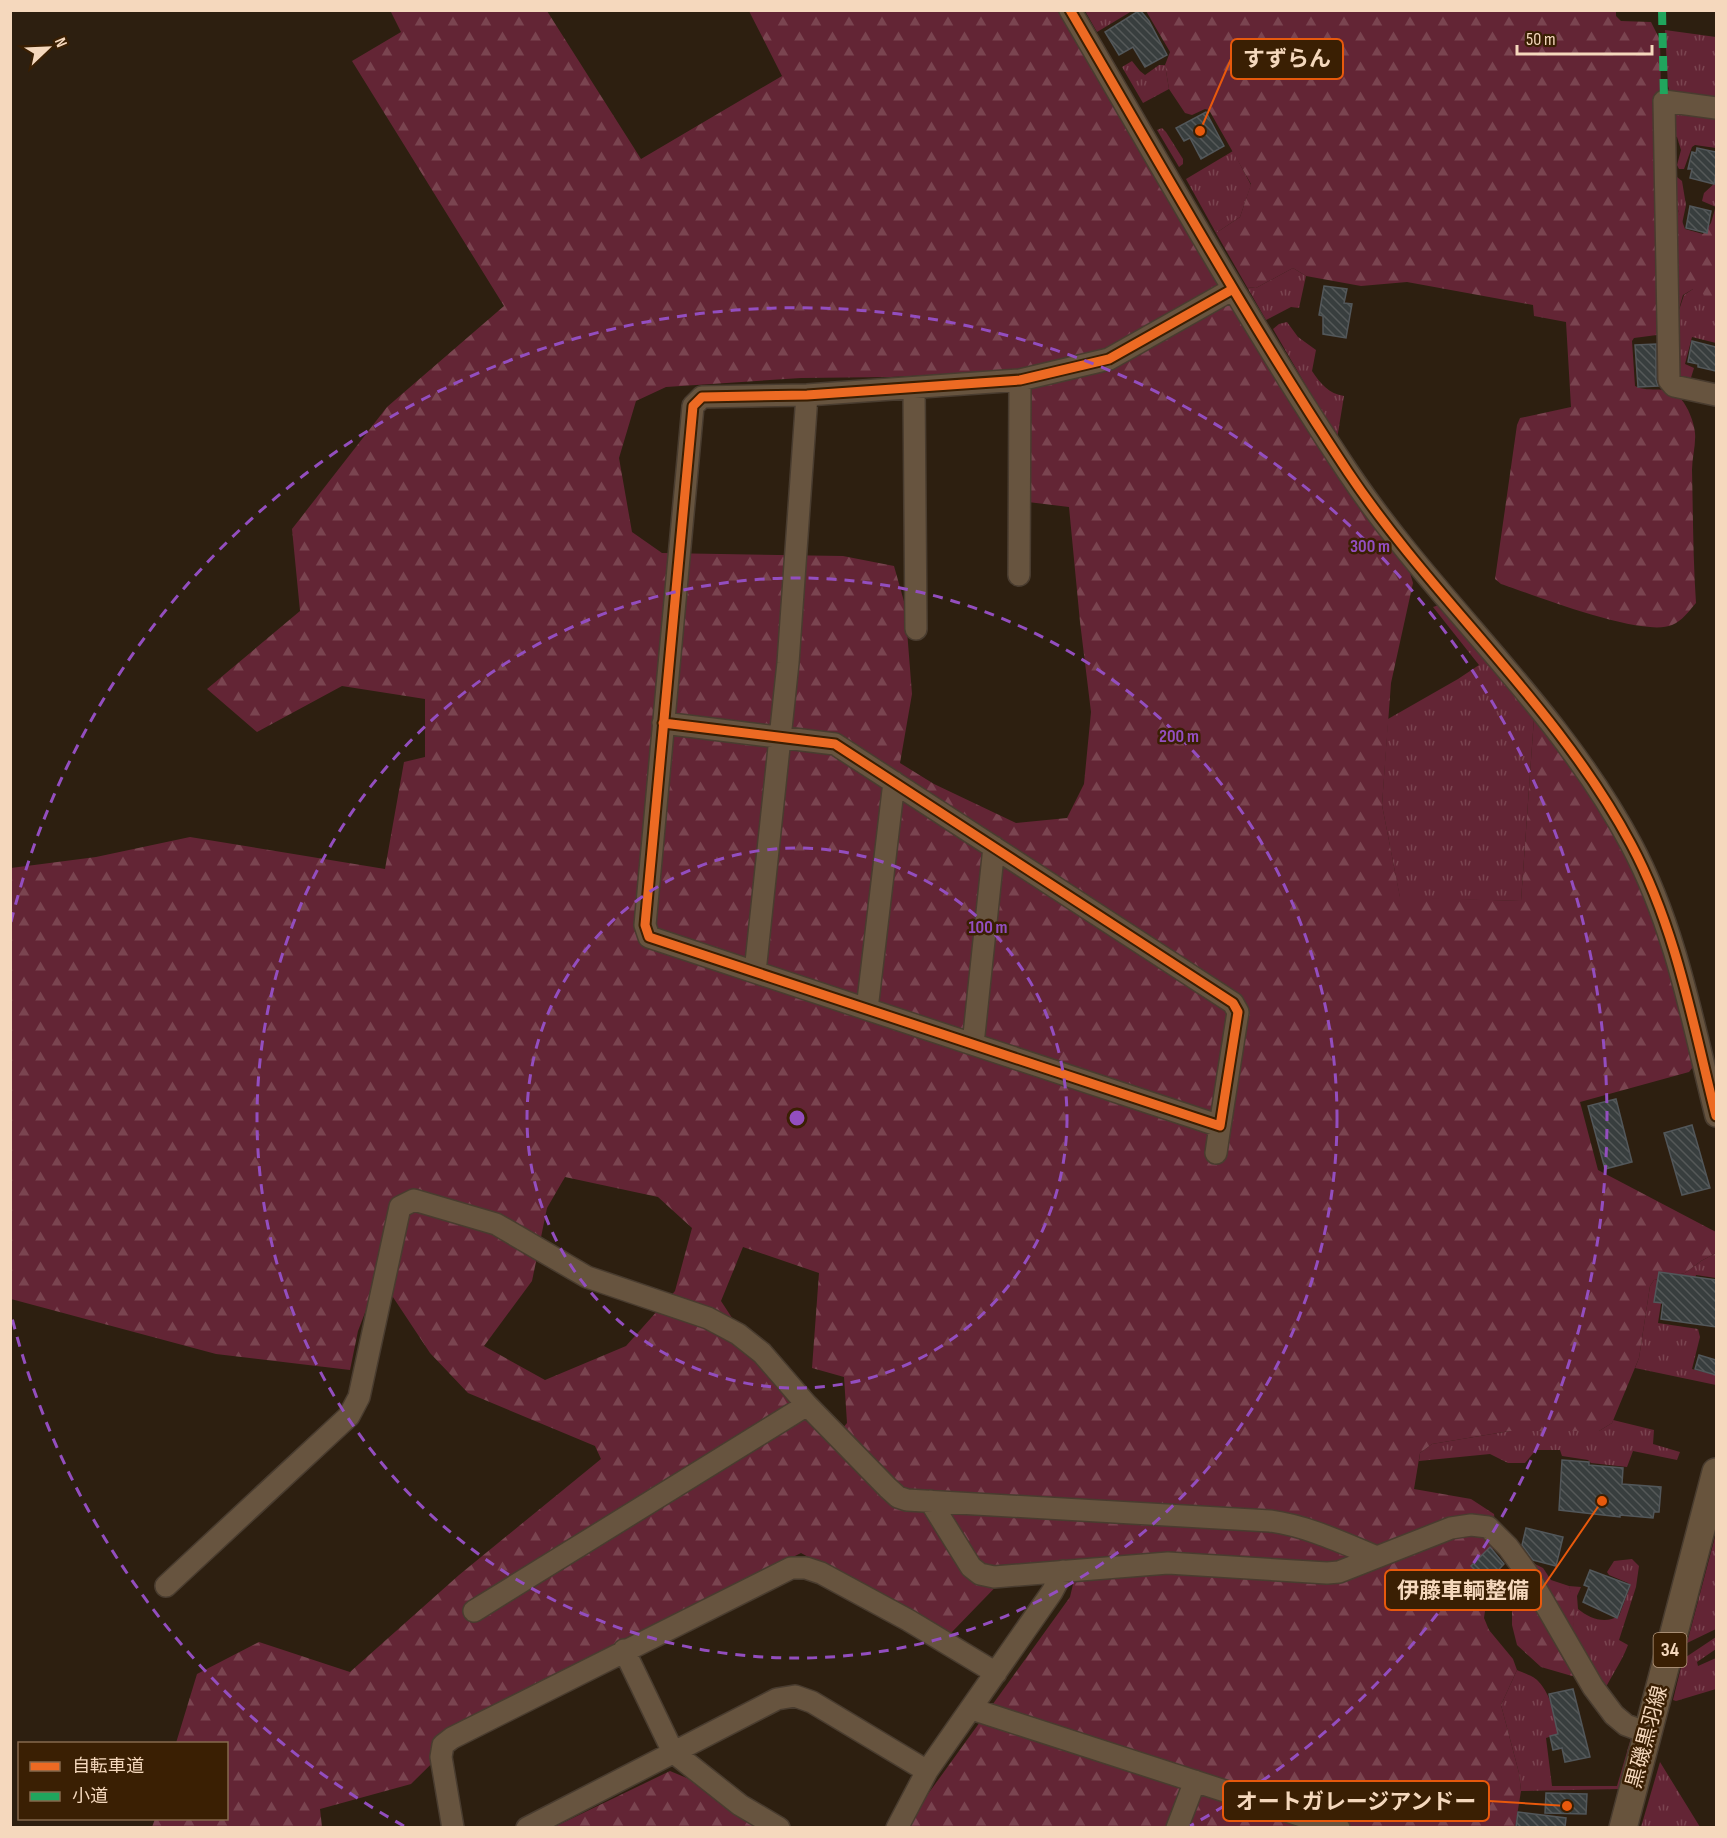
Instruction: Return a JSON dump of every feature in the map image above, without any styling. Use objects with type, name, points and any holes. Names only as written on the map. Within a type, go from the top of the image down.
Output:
[{"type":"main road","name":"黒磯黒羽線","points":[[1623,1827],[1716,1472]]},
{"type":"street","points":[[1070,10],[1233,289],[1348,472],[1417,566],[1495,653],[1552,723],[1631,842],[1656,895],[1673,945],[1716,1116]]},
{"type":"street","points":[[1716,108],[1664,101],[1669,380],[1674,386],[1716,395]]},
{"type":"street","points":[[1220,1126],[649,937],[645,925],[693,406],[702,397],[807,395],[1020,380],[1109,359],[1233,289]]},
{"type":"street","points":[[1019,575],[1020,380]]},
{"type":"street","points":[[914,388],[916,629]]},
{"type":"street","points":[[755,972],[788,663],[807,395]]},
{"type":"street","points":[[663,723],[835,744],[1233,1003],[1238,1012],[1216,1153]]},
{"type":"street","points":[[867,1009],[894,782]]},
{"type":"street","points":[[973,1044],[994,847]]},
{"type":"street","points":[[166,1586],[350,1416],[359,1397],[400,1206],[414,1200],[496,1224],[587,1277],[708,1318],[738,1334],[762,1353],[807,1405],[898,1497],[907,1500],[1282,1523],[1325,1536],[1377,1557]]},
{"type":"street","points":[[474,1611],[807,1405]]},
{"type":"street","points":[[930,1501],[970,1567],[980,1574],[993,1577],[1168,1563],[1340,1572],[1451,1528],[1471,1525],[1488,1527],[1508,1547],[1527,1573],[1593,1687],[1614,1715],[1626,1725],[1648,1733]]},
{"type":"street","points":[[453,1827],[441,1757],[443,1745],[452,1738],[791,1568],[806,1568],[821,1573],[908,1620],[996,1673]]},
{"type":"street","points":[[897,1827],[927,1771],[1052,1592],[1063,1571]]},
{"type":"street","points":[[624,1650],[673,1752],[740,1805],[779,1827]]},
{"type":"street","points":[[527,1827],[777,1699],[795,1696],[812,1702],[927,1771]]},
{"type":"street","points":[[972,1709],[1195,1781],[1295,1821],[1339,1827]]},
{"type":"street","points":[[1177,1827],[1195,1781]]},
{"type":"green space","points":[[390,10],[547,11],[641,159],[782,76],[749,11],[1058,11],[1244,325],[1410,573],[1413,583],[1391,683],[1382,805],[1400,897],[1521,901],[1534,718],[1553,741],[1630,854],[1672,972],[1693,1067],[1689,1072],[1580,1102],[1598,1170],[1716,1232],[1716,1253],[1685,1273],[1654,1280],[1650,1286],[1639,1358],[1612,1423],[1599,1431],[1510,1431],[1432,1444],[1420,1453],[1414,1489],[1471,1499],[1494,1514],[1496,1530],[1494,1547],[1485,1568],[1488,1590],[1484,1618],[1489,1630],[1513,1659],[1517,1670],[1501,1705],[1519,1773],[1521,1791],[1515,1828],[907,1827],[915,1812],[1070,1597],[1079,1559],[1012,1570],[950,1634],[801,1553],[602,1651],[479,1717],[411,1784],[320,1809],[322,1827],[152,1827],[155,1820],[228,1820],[228,1742],[176,1742],[197,1674],[259,1642],[350,1672],[459,1575],[601,1459],[595,1446],[468,1393],[430,1353],[379,1276],[358,1331],[350,1370],[216,1354],[11,1299],[11,868],[96,857],[190,837],[385,869],[404,762],[425,757],[425,699],[342,686],[257,732],[207,689],[300,611],[292,529],[387,407],[504,306],[352,61],[401,32]],"holes":[[[1027,370],[1028,502],[1069,507],[1091,712],[1084,784],[1067,818],[1016,823],[934,784],[900,763],[912,694],[905,605],[894,566],[843,556],[662,553],[632,532],[619,458],[636,401],[666,387],[801,378],[891,377]],[[565,1177],[658,1197],[692,1228],[675,1291],[626,1346],[545,1380],[484,1346],[532,1281],[547,1208]],[[743,1247],[819,1273],[812,1368],[844,1377],[847,1423],[833,1440],[753,1350],[721,1301]]]},
{"type":"green space","points":[[1616,10],[1616,16],[1621,21],[1651,22],[1660,40],[1661,93],[1675,202],[1685,229],[1703,234],[1711,223],[1716,205],[1716,311],[1709,310],[1701,289],[1693,289],[1683,295],[1672,333],[1634,338],[1632,341],[1635,386],[1665,390],[1676,394],[1688,410],[1695,433],[1692,470],[1696,603],[1676,623],[1657,627],[1637,626],[1588,614],[1501,584],[1495,579],[1517,425],[1520,418],[1571,407],[1566,322],[1534,316],[1533,305],[1407,282],[1361,286],[1306,276],[1293,268],[1256,288],[1247,287],[1216,233],[1240,217],[1251,184],[1209,110],[1205,109],[1192,115],[1185,113],[1169,89],[1165,65],[1170,52],[1146,11]]},
{"type":"green space","points":[[1085,11],[1132,11],[1097,32]]},
{"type":"green space","points":[[1665,30],[1716,37],[1716,102],[1670,93]]},
{"type":"green space","points":[[1132,61],[1145,75],[1159,65],[1165,65],[1169,89],[1143,103],[1122,67]]},
{"type":"green space","points":[[1676,107],[1716,113],[1716,148],[1695,145],[1692,147],[1684,169],[1679,169],[1677,165],[1681,150],[1677,137],[1670,135]]},
{"type":"green space","points":[[1162,128],[1183,159],[1183,164],[1179,167],[1157,130]]},
{"type":"green space","points":[[1233,151],[1251,185],[1240,217],[1216,233],[1186,179]]},
{"type":"green space","points":[[1669,177],[1677,177],[1682,181],[1686,205],[1682,224]]},
{"type":"green space","points":[[1716,182],[1716,207],[1702,201],[1704,193]]},
{"type":"green space","points":[[1293,268],[1306,276],[1299,308],[1291,307],[1266,320],[1247,287],[1256,288]]},
{"type":"green space","points":[[1716,288],[1716,343],[1692,337],[1685,364],[1694,368],[1689,384],[1678,381],[1674,325],[1684,295],[1693,289]]},
{"type":"green space","points":[[1287,322],[1298,337],[1316,350],[1312,371],[1318,380],[1329,390],[1344,396],[1337,439],[1273,329]]},
{"type":"green space","points":[[1439,605],[1534,718],[1521,901],[1400,898],[1382,805],[1388,719],[1479,665],[1433,607]]},
{"type":"green space","points":[[1716,1253],[1716,1278],[1696,1275],[1692,1294],[1663,1291],[1658,1323],[1698,1329],[1700,1337],[1692,1369],[1716,1375],[1716,1385],[1635,1368],[1639,1358],[1650,1286],[1654,1280],[1685,1273]]},
{"type":"green space","points":[[1613,1420],[1654,1430],[1653,1444],[1680,1452],[1677,1460],[1633,1451],[1627,1467],[1591,1463],[1588,1460],[1562,1456],[1560,1450],[1536,1450],[1525,1463],[1508,1463],[1490,1454],[1419,1461],[1420,1453],[1432,1444],[1510,1431],[1599,1431]]},
{"type":"green space","points":[[1716,1533],[1716,1629],[1687,1643]]},
{"type":"green space","points":[[1632,1559],[1639,1566],[1636,1587],[1619,1640],[1628,1645],[1605,1689],[1571,1640],[1573,1613],[1569,1586],[1581,1587],[1577,1596],[1578,1609],[1583,1613],[1603,1620],[1619,1616],[1630,1587],[1628,1583],[1607,1572],[1614,1561]]},
{"type":"green space","points":[[1531,1562],[1543,1568],[1551,1580],[1569,1586],[1573,1599],[1574,1622],[1571,1640],[1579,1676],[1541,1667],[1517,1645],[1512,1625],[1512,1606],[1521,1595],[1532,1589]]},
{"type":"green space","points":[[1716,1637],[1716,1649],[1697,1662],[1698,1666],[1716,1658],[1716,1689],[1673,1700],[1683,1659]]},
{"type":"green space","points":[[1517,1670],[1538,1681],[1552,1706],[1558,1734],[1546,1738],[1552,1786],[1617,1786],[1631,1738],[1634,1740],[1619,1789],[1521,1791],[1519,1773],[1501,1705]]},
{"type":"green space","points":[[1660,1762],[1700,1827],[1641,1827]]},
{"type":"green space","points":[[670,1771],[706,1786],[770,1828],[552,1828]]},
{"type":"building","points":[[1140,10],[1149,21],[1167,55],[1145,67],[1133,47],[1119,55],[1105,32]]},
{"type":"building","points":[[1206,112],[1224,146],[1201,159],[1190,138],[1184,141],[1176,128]]},
{"type":"building","points":[[1697,148],[1716,152],[1714,184],[1690,178],[1692,169],[1688,169],[1692,152],[1696,153]]},
{"type":"building","points":[[1690,206],[1711,211],[1707,233],[1686,228]]},
{"type":"building","points":[[1324,286],[1347,289],[1344,303],[1352,304],[1346,338],[1323,334],[1323,316],[1319,315]]},
{"type":"building","points":[[1692,341],[1716,347],[1716,371],[1688,362]]},
{"type":"building","points":[[1656,344],[1658,386],[1638,387],[1635,345]]},
{"type":"building","points":[[1616,1099],[1632,1162],[1605,1169],[1588,1106]]},
{"type":"building","points":[[1692,1125],[1710,1188],[1682,1195],[1664,1133]]},
{"type":"building","points":[[1659,1272],[1716,1280],[1716,1327],[1661,1319],[1663,1303],[1654,1302]]},
{"type":"building","points":[[1699,1355],[1716,1360],[1716,1375],[1695,1369]]},
{"type":"building","points":[[1562,1460],[1623,1468],[1622,1484],[1661,1487],[1659,1512],[1654,1512],[1653,1518],[1620,1515],[1620,1517],[1559,1510]]},
{"type":"building","points":[[1526,1528],[1563,1537],[1556,1566],[1533,1560],[1522,1545]]},
{"type":"building","points":[[1490,1547],[1504,1564],[1487,1582],[1471,1566]]},
{"type":"building","points":[[1590,1570],[1630,1585],[1617,1618],[1583,1602],[1589,1587],[1584,1585]]},
{"type":"building","points":[[1573,1689],[1590,1757],[1565,1762],[1562,1748],[1553,1750],[1550,1736],[1558,1734],[1549,1694]]},
{"type":"building","points":[[1546,1793],[1587,1794],[1586,1814],[1545,1813]]},
{"type":"building","points":[[1518,1812],[1566,1818],[1565,1827],[1516,1827]]},
{"type":"marked path","points":[[1662,10],[1664,101]]},
{"type":"cycle path","points":[[1070,10],[1241,301],[1348,472],[1382,520],[1532,699],[1568,746],[1601,793],[1631,844],[1647,876],[1672,943],[1716,1116]]},
{"type":"cycle path","points":[[663,723],[835,744],[1233,1003],[1238,1012],[1220,1126],[649,937],[645,925],[693,406],[702,397],[807,395],[1020,380],[1109,359],[1233,289]]},
{"type":"place","name":"すずらん","points":[[1200,131]]},
{"type":"place","name":"伊藤車輌整備","points":[[1602,1501]]},
{"type":"place","name":"オートガレージアンドー","points":[[1567,1806]]}]
